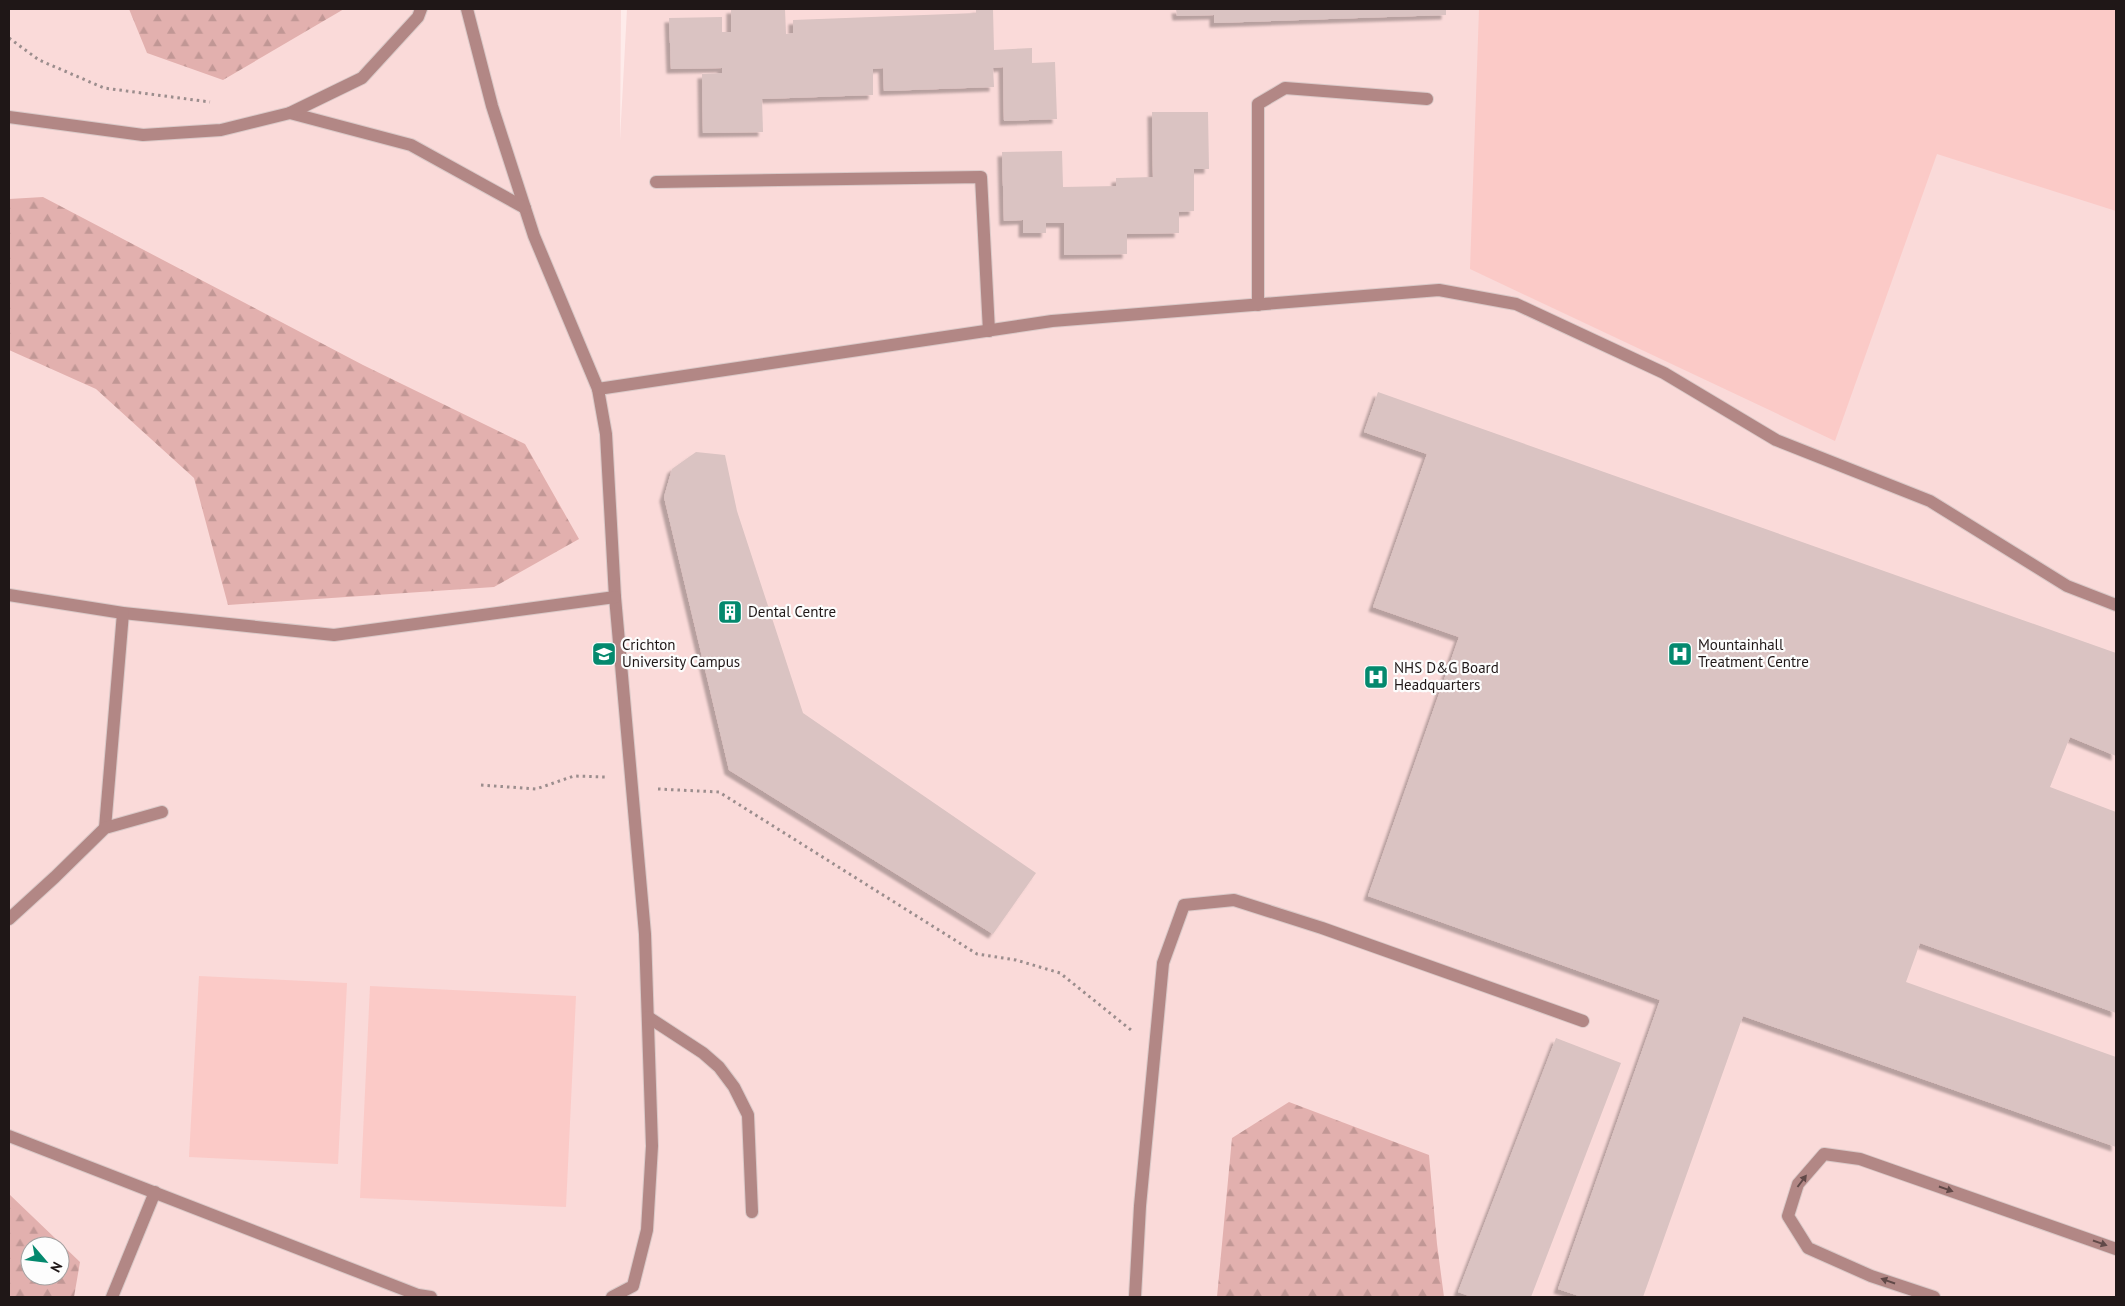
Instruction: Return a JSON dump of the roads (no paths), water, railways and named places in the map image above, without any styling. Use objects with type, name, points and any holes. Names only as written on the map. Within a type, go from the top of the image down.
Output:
[{"type":"lane","points":[[9,117],[143,135],[221,130],[290,113],[362,78],[418,17],[421,9]]},
{"type":"lane","points":[[467,9],[492,106],[534,236],[598,389],[606,434],[615,597],[645,934],[652,1146],[647,1230],[633,1286],[612,1297]]},
{"type":"lane","points":[[1258,305],[1258,104],[1285,88],[1427,99]]},
{"type":"lane","points":[[290,113],[411,145],[525,208]]},
{"type":"lane","points":[[656,182],[981,177],[989,331]]},
{"type":"lane","points":[[598,389],[1052,321],[1438,290],[1516,304],[1664,373],[1776,440],[1930,501],[2067,586],[2116,605]]},
{"type":"lane","points":[[9,595],[123,613],[334,635],[615,597]]},
{"type":"lane","points":[[105,828],[123,613]]},
{"type":"lane","points":[[9,919],[105,828],[162,812]]},
{"type":"lane","points":[[1136,1297],[1140,1206],[1163,963],[1184,904],[1234,900],[1322,928],[1583,1021]]},
{"type":"lane","points":[[648,1017],[703,1053],[719,1067],[734,1087],[748,1115],[752,1212]]},
{"type":"lane","points":[[9,1136],[418,1295],[431,1297]]},
{"type":"lane","points":[[1934,1297],[1871,1276],[1808,1248],[1788,1216],[1798,1184],[1824,1154],[1860,1159],[2116,1249]]},
{"type":"lane","points":[[112,1297],[155,1192]]},
{"type":"place","name":"Dental Centre","points":[[730,612]]},
{"type":"place","name":"Crichton University Campus","points":[[604,654]]},
{"type":"place","name":"Mountainhall Treatment Centre","points":[[1680,654]]},
{"type":"place","name":"NHS D&G Board Headquarters","points":[[1376,677]]}]
